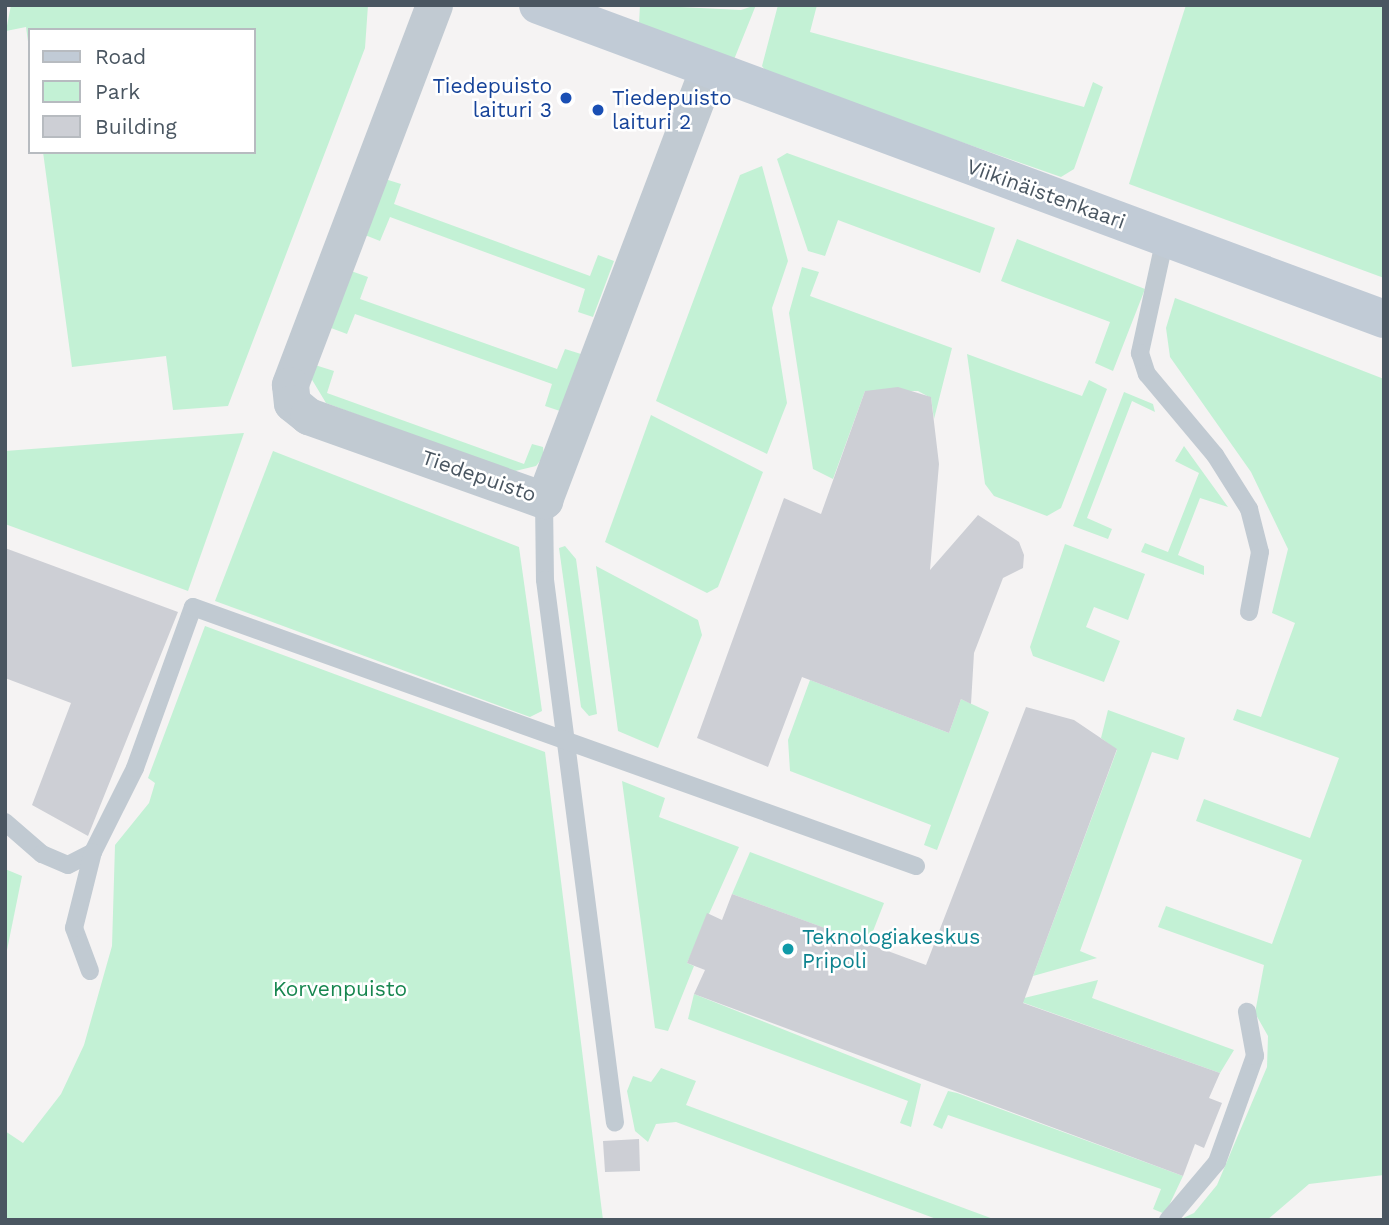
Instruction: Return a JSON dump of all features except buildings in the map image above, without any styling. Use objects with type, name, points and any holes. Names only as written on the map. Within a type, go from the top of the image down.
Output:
[{"type":"street","name":"Tiedepuisto","points":[[434,5],[290,385],[292,403],[308,416],[544,500],[707,71]]},
{"type":"street","points":[[538,5],[707,71]]},
{"type":"street","name":"Viikinäistenkaari","points":[[707,71],[1384,319]]},
{"type":"lane","points":[[1165,238],[1140,353],[1147,374],[1215,455],[1249,509],[1260,552],[1249,612]]},
{"type":"lane","points":[[544,500],[545,580],[615,1123]]},
{"type":"lane","points":[[90,971],[74,928],[93,852],[135,768],[193,607],[916,866]]},
{"type":"lane","points":[[5,822],[42,854],[68,865],[93,852]]},
{"type":"lane","points":[[1168,1220],[1217,1162],[1255,1056],[1247,1012]]},
{"type":"green space","points":[[11,5],[368,5],[365,48],[228,406],[173,410],[166,356],[72,367],[43,154],[256,154],[256,28],[28,28],[28,42],[26,27],[6,31]]},
{"type":"green space","points":[[640,5],[741,10],[756,5],[733,62],[639,24]]},
{"type":"green space","points":[[778,5],[817,5],[810,32],[1084,107],[1093,82],[1103,87],[1074,169],[1061,177],[768,74],[762,66]]},
{"type":"green space","points":[[1186,5],[1384,5],[1384,278],[1129,184]]},
{"type":"green space","points":[[787,153],[995,228],[980,273],[838,220],[825,256],[808,251],[777,159]]},
{"type":"green space","points":[[762,166],[788,261],[772,308],[787,403],[767,454],[656,401],[740,175]]},
{"type":"green space","points":[[385,179],[401,184],[394,204],[590,276],[598,255],[614,261],[593,317],[578,312],[585,289],[390,217],[380,241],[365,235]]},
{"type":"green space","points":[[1017,239],[1145,289],[1113,371],[1095,363],[1110,322],[1001,281]]},
{"type":"green space","points":[[802,267],[819,272],[810,296],[952,348],[934,419],[931,398],[918,391],[865,391],[833,479],[813,469],[789,313]]},
{"type":"green space","points":[[351,271],[368,277],[360,299],[557,369],[565,349],[581,354],[560,411],[545,406],[552,384],[355,314],[347,334],[331,328]]},
{"type":"green space","points":[[1175,298],[1384,379],[1384,1175],[1309,1184],[1267,1220],[1179,1220],[1194,1213],[1217,1185],[1267,1067],[1268,1036],[1255,1013],[1264,965],[1158,927],[1166,906],[1272,944],[1302,860],[1196,821],[1204,799],[1310,838],[1339,758],[1233,720],[1237,709],[1261,717],[1295,623],[1272,613],[1288,549],[1251,472],[1170,357],[1166,328]]},
{"type":"green space","points":[[967,354],[1082,396],[1089,380],[1107,389],[1061,508],[1047,516],[994,496],[985,484]]},
{"type":"green space","points":[[315,365],[334,371],[327,393],[524,464],[532,444],[543,447],[544,456],[536,466],[511,472],[326,403],[311,378]]},
{"type":"green space","points":[[1124,392],[1153,404],[1155,412],[1132,401],[1087,518],[1112,529],[1108,539],[1073,526]]},
{"type":"green space","points":[[651,415],[763,472],[718,587],[707,593],[605,542]]},
{"type":"green space","points":[[244,433],[188,591],[5,524],[5,451]]},
{"type":"green space","points":[[1184,446],[1228,507],[1200,498],[1178,555],[1204,566],[1204,575],[1141,552],[1145,543],[1168,552],[1199,473],[1175,461]]},
{"type":"green space","points":[[273,451],[519,547],[542,711],[530,717],[215,601]]},
{"type":"green space","points":[[1065,544],[1145,574],[1128,620],[1094,607],[1086,627],[1120,641],[1104,682],[1033,656],[1030,647]]},
{"type":"green space","points":[[565,546],[576,559],[597,714],[589,716],[581,707],[559,548]]},
{"type":"green space","points":[[596,566],[698,620],[702,635],[658,748],[618,731]]},
{"type":"green space","name":"Korvenpuisto","points":[[205,626],[545,752],[603,1220],[5,1220],[5,1131],[23,1143],[61,1094],[84,1045],[112,946],[115,845],[149,803],[155,783],[148,778]]},
{"type":"green space","points":[[810,680],[949,733],[961,699],[989,712],[937,850],[924,845],[931,825],[790,771],[788,740]]},
{"type":"green space","points":[[1108,710],[1185,738],[1178,760],[1152,752],[1080,951],[1097,958],[1033,976],[1117,750],[1101,738]]},
{"type":"green space","points":[[622,781],[665,798],[659,817],[739,847],[687,963],[694,966],[668,1031],[655,1028]]},
{"type":"green space","points":[[750,852],[884,903],[868,944],[732,894]]},
{"type":"green space","points":[[5,869],[22,876],[5,960]]},
{"type":"green space","points":[[1098,980],[1092,998],[1234,1050],[1220,1073],[1016,1000]]},
{"type":"green space","points":[[694,994],[921,1084],[911,1127],[900,1123],[908,1101],[688,1019]]},
{"type":"green space","points":[[661,1068],[696,1081],[686,1105],[996,1220],[939,1220],[676,1122],[656,1124],[648,1142],[635,1131],[627,1091],[633,1076],[651,1082]]},
{"type":"green space","points":[[948,1091],[1183,1176],[1165,1214],[1153,1209],[1161,1189],[948,1115],[942,1129],[933,1125]]},
{"type":"place","name":"Tiedepuisto laituri 3","points":[[566,98]]},
{"type":"place","name":"Tiedepuisto laituri 2","points":[[598,110]]},
{"type":"place","name":"Teknologiakeskus Pripoli","points":[[788,949]]}]
